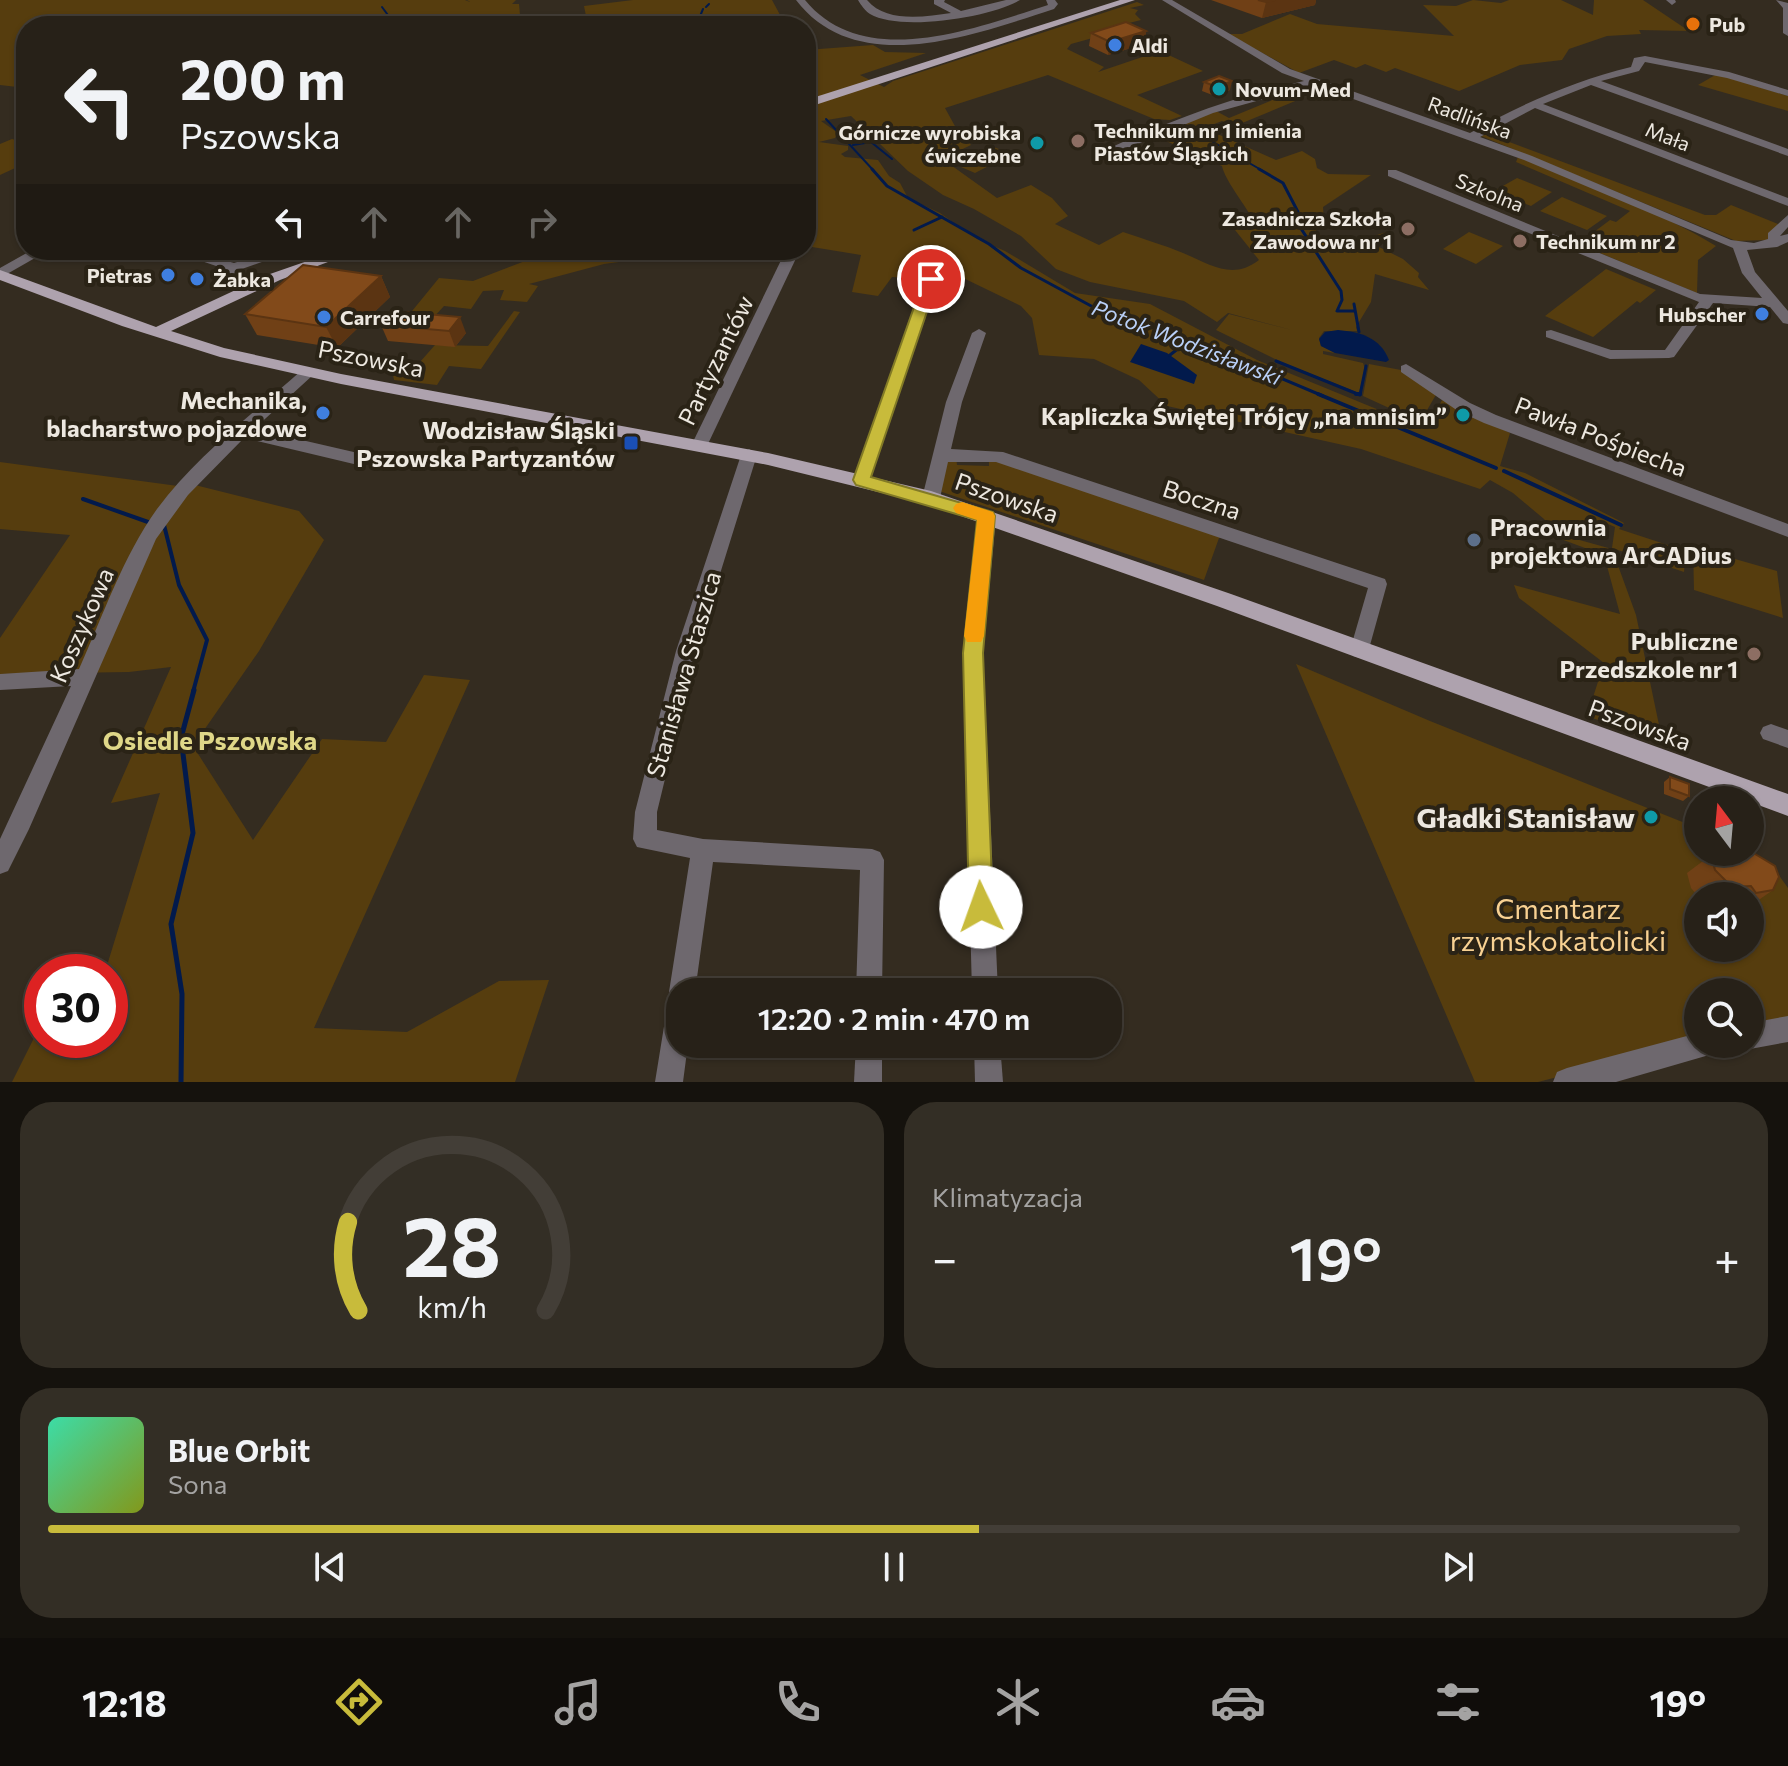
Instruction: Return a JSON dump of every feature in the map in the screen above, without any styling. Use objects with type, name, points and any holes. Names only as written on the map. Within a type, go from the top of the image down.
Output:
[{"type":"main road","points":[[816,94],[869,80],[1113,0]]},
{"type":"main road","points":[[816,100],[932,57],[1130,0]]},
{"type":"main road","points":[[157,332],[235,284],[300,260]]},
{"type":"main road","points":[[132,324],[186,315],[324,260]]},
{"type":"main road","name":"Pszowska","points":[[0,274],[195,345],[308,372],[749,455],[931,498],[1788,805]]},
{"type":"main road","points":[[186,315],[186,332],[195,345]]},
{"type":"street","points":[[862,0],[871,11],[887,16],[961,15],[1016,0]]},
{"type":"street","points":[[941,0],[937,2],[961,15]]},
{"type":"street","name":"Radlińska","points":[[1156,0],[1276,66],[1313,82],[1473,136],[1739,246]]},
{"type":"street","name":"Radlińska","points":[[1166,0],[1192,18]]},
{"type":"street","points":[[1780,0],[1787,7],[1788,33]]},
{"type":"street","points":[[816,19],[848,33],[881,40],[957,36],[1051,7],[1052,2]]},
{"type":"street","points":[[881,40],[880,46],[886,49],[953,53]]},
{"type":"street","points":[[918,49],[929,51],[932,57]]},
{"type":"street","points":[[1473,136],[1535,104],[1590,81],[1635,69],[1638,60],[1645,59],[1729,75],[1788,93]]},
{"type":"street","points":[[1590,81],[1788,153]]},
{"type":"street","points":[[1109,152],[1222,104],[1260,92],[1313,82]]},
{"type":"street","name":"Mała","points":[[1535,104],[1788,202]]},
{"type":"street","name":"Szkolna","points":[[1392,173],[1707,301],[1773,303]]},
{"type":"street","points":[[1782,240],[1773,236],[1788,219]]},
{"type":"street","points":[[1782,240],[1739,246],[1749,273],[1788,320]]},
{"type":"street","points":[[0,274],[24,260]]},
{"type":"street","points":[[210,260],[234,267]]},
{"type":"street","points":[[235,284],[226,275],[234,267],[257,260]]},
{"type":"street","name":"Partyzantów","points":[[699,446],[788,260]]},
{"type":"street","points":[[862,480],[931,279]]},
{"type":"street","points":[[1551,334],[1610,355],[1669,354],[1707,301]]},
{"type":"street","points":[[931,498],[954,402],[979,333]]},
{"type":"street","name":"Pawła Pośpiecha","points":[[1406,369],[1464,407],[1490,419],[1788,531]]},
{"type":"street","name":"Koszykowa","points":[[0,863],[148,537],[164,509],[308,372]]},
{"type":"street","points":[[242,432],[358,459]]},
{"type":"street","name":"Stanisława Staszica","points":[[749,455],[686,651],[646,812],[645,839],[703,850],[872,860],[869,978]]},
{"type":"street","name":"Boczna","points":[[943,458],[951,455],[997,456],[1378,584],[1360,650]]},
{"type":"street","points":[[985,978],[973,653],[987,516]]},
{"type":"street","points":[[0,682],[87,677]]},
{"type":"street","points":[[684,978],[703,850]]},
{"type":"street","points":[[1764,1033],[1788,1029]]},
{"type":"street","points":[[1567,1082],[1684,1050]]},
{"type":"street","points":[[669,1082],[673,1058]]},
{"type":"street","points":[[868,1082],[869,1058]]},
{"type":"street","points":[[988,1058],[989,1082]]},
{"type":"green space","points":[[0,0],[516,0],[512,4],[519,4],[520,16],[16,16],[16,87],[0,85]]},
{"type":"green space","points":[[633,0],[772,0],[781,16],[586,16],[584,6]]},
{"type":"green space","points":[[1473,0],[1501,3],[1509,0],[1561,0],[1593,15],[1594,0],[1643,0],[1689,31],[1639,30],[1641,34],[1607,36],[1569,49],[1562,60],[1520,65],[1459,91],[1395,68],[1386,72],[1365,64],[1356,68],[1334,60],[1299,73],[1228,34],[1242,34],[1290,14],[1317,24],[1454,36],[1423,5],[1456,6]]},
{"type":"green space","points":[[1137,2],[1144,5],[1130,8],[1138,10],[1135,14],[1141,20],[1117,26],[1118,31],[1071,44],[1067,49],[1104,67],[1098,72],[1160,51],[1203,71],[1137,95],[1182,116],[1170,120],[1154,119],[1048,75],[945,108],[956,128],[971,145],[948,156],[948,163],[997,198],[1031,185],[1052,198],[1068,216],[1055,224],[1099,245],[1123,232],[1230,270],[1249,266],[1259,260],[1235,230],[1252,218],[1222,166],[1155,136],[1216,111],[1229,118],[1287,94],[1300,99],[1235,126],[1222,121],[1204,128],[1276,160],[1302,151],[1315,159],[1317,168],[1328,174],[1371,175],[1323,207],[1324,221],[1314,228],[1332,249],[1390,231],[1377,246],[1403,259],[1419,273],[1418,277],[1429,290],[1375,274],[1371,302],[1356,327],[1357,331],[1324,331],[1319,338],[1321,346],[1335,353],[1323,351],[1323,354],[1363,363],[1365,369],[1359,393],[1281,362],[1216,330],[1229,314],[1292,330],[1228,313],[1217,322],[1184,301],[1090,282],[1056,269],[1021,236],[943,195],[908,171],[851,116],[821,121],[838,133],[835,138],[819,142],[848,146],[848,150],[841,154],[845,157],[878,160],[889,176],[900,183],[908,198],[940,213],[977,239],[1005,251],[1075,293],[1150,304],[1257,360],[1418,426],[1428,426],[1442,400],[1510,433],[1500,466],[1525,473],[1624,523],[1619,529],[1686,551],[1684,572],[1612,548],[1615,527],[1601,521],[1575,524],[1576,539],[1612,549],[1636,615],[1663,744],[1587,716],[1604,663],[1519,598],[1514,585],[1620,614],[1604,555],[1558,538],[1544,519],[1513,493],[1490,480],[1480,489],[1361,449],[1167,406],[1139,380],[1094,359],[1039,355],[1032,318],[1021,306],[926,260],[917,279],[892,277],[878,296],[852,292],[861,255],[816,248],[816,49],[873,45],[885,52],[926,53],[860,75],[884,87],[893,81]]},
{"type":"green space","points":[[1717,74],[1788,96],[1788,111],[1698,85]]},
{"type":"green space","points":[[1488,134],[1705,215],[1716,215],[1731,205],[1778,224],[1768,240],[1736,241],[1481,136]]},
{"type":"green space","points":[[16,140],[16,168],[0,175],[0,144]]},
{"type":"green space","points":[[991,146],[1012,154],[975,173],[954,164]]},
{"type":"green space","points":[[1518,157],[1644,208],[1716,246],[1698,260],[1697,293],[1578,244],[1610,220],[1616,222],[1630,211],[1516,162]]},
{"type":"green space","points":[[1517,178],[1552,192],[1531,206],[1494,191]]},
{"type":"green space","points":[[1562,197],[1607,216],[1587,230],[1540,211]]},
{"type":"green space","points":[[1469,232],[1503,246],[1476,264],[1443,249]]},
{"type":"green space","points":[[528,260],[634,260],[604,264],[529,284],[538,286],[527,302],[500,300],[504,290],[483,291],[471,309],[444,306],[433,318],[408,316],[439,278],[473,281]]},
{"type":"green space","points":[[1606,269],[1656,290],[1640,303],[1637,301],[1593,337],[1545,316]]},
{"type":"green space","points":[[514,311],[520,312],[481,369],[449,366],[437,385],[394,380],[393,375],[398,371],[412,371],[435,345],[488,346]]},
{"type":"green space","points":[[1369,364],[1401,370],[1437,393],[1423,417],[1413,419],[1363,396]]},
{"type":"green space","points":[[956,457],[957,465],[989,466],[989,458],[1229,537],[1219,538],[1204,580],[939,491],[945,460]]},
{"type":"green space","points":[[0,462],[178,486],[195,485],[299,511],[324,540],[259,651],[193,746],[253,840],[322,739],[386,742],[424,675],[470,680],[314,1028],[407,1032],[499,981],[549,980],[515,1082],[12,1082],[24,1058],[128,1058],[128,954],[111,954],[160,793],[111,803],[171,667],[129,672],[0,674],[0,638],[70,535],[0,529]]},
{"type":"green space","points":[[1693,547],[1777,571],[1783,618],[1694,590]]},
{"type":"green space","name":"Cmentarz rzymskokatolicki","points":[[1296,664],[1684,823],[1684,866],[1764,866],[1764,862],[1770,863],[1788,888],[1788,1023],[1764,1027],[1764,978],[1684,978],[1684,1045],[1538,1082],[1475,1082]]},
{"type":"water","points":[[1325,332],[1354,332],[1375,341],[1389,360],[1335,353],[1321,346],[1319,339]]},
{"type":"water","points":[[1141,344],[1167,353],[1197,375],[1194,384],[1130,362]]},
{"type":"building","points":[[1126,22],[1146,31],[1110,42],[1091,33]]},
{"type":"building","points":[[1219,76],[1232,81],[1217,87],[1204,82]]},
{"type":"building","points":[[303,265],[381,276],[326,327],[245,314]]},
{"type":"building","points":[[392,311],[460,317],[449,331],[381,325]]},
{"type":"building","points":[[1670,777],[1689,784],[1684,786],[1684,794],[1670,789]]},
{"type":"building","points":[[1764,859],[1775,866],[1779,877],[1773,890],[1764,892],[1764,882],[1727,882],[1714,866],[1764,866]]},
{"type":"waterway","points":[[706,7],[709,4]]},
{"type":"waterway","name":"Potok Wodzisławski","points":[[382,7],[389,16]]},
{"type":"waterway","points":[[700,16],[703,9]]},
{"type":"waterway","name":"Potok Wodzisławski","points":[[826,119],[874,171]]},
{"type":"waterway","points":[[871,138],[874,141],[871,142],[892,159]]},
{"type":"waterway","points":[[1213,142],[1263,171]]},
{"type":"waterway","points":[[853,145],[865,143]]},
{"type":"waterway","name":"Potok Wodzisławski","points":[[872,169],[887,186],[942,217]]},
{"type":"waterway","points":[[1259,169],[1283,183],[1298,212],[1293,216],[1341,291],[1342,300],[1337,311],[1354,311]]},
{"type":"waterway","points":[[914,230],[942,217]]},
{"type":"waterway","name":"Potok Wodzisławski","points":[[942,217],[989,244],[1021,268],[1093,307],[1195,342],[1323,396]]},
{"type":"waterway","points":[[1354,304],[1359,332]]},
{"type":"waterway","points":[[1170,355],[1189,340]]},
{"type":"waterway","points":[[1276,361],[1358,394]]},
{"type":"waterway","points":[[1358,394],[1360,395],[1366,366]]},
{"type":"waterway","name":"Potok Wodzisławski","points":[[1318,394],[1496,468]]},
{"type":"waterway","name":"Potok Wodzisławski","points":[[1504,471],[1621,525]]},
{"type":"waterway","points":[[83,499],[148,522]]},
{"type":"waterway","points":[[164,525],[179,585],[207,640],[193,692]]},
{"type":"waterway","points":[[181,1082],[182,994],[171,924],[193,833],[181,738],[194,690]]},
{"type":"slow traffic","points":[[962,508],[987,516],[974,636]]},
{"type":"place","name":"Pub","points":[[1693,24]]},
{"type":"place","name":"Aldi","points":[[1115,45]]},
{"type":"place","name":"Novum-Med","points":[[1219,89]]},
{"type":"place","name":"Technikum nr 1 imienia Piastów Śląskich","points":[[1078,141]]},
{"type":"place","name":"Górnicze wyrobiska ćwiczebne","points":[[1037,143]]},
{"type":"place","name":"Zasadnicza Szkoła Zawodowa nr 1","points":[[1408,229]]},
{"type":"place","name":"Technikum nr 2","points":[[1520,241]]},
{"type":"place","name":"Pietras","points":[[168,275]]},
{"type":"place","name":"Żabka","points":[[197,279]]},
{"type":"place","name":"Hubscher","points":[[1762,314]]},
{"type":"place","name":"Carrefour","points":[[324,317]]},
{"type":"place","name":"Mechanika, blacharstwo pojazdowe","points":[[323,413]]},
{"type":"place","name":"Kapliczka Świętej Trójcy „na mnisim”","points":[[1463,415]]},
{"type":"place","name":"Wodzisław Śląski Pszowska Partyzantów","points":[[631,443]]},
{"type":"place","name":"Pracownia projektowa ArCADius","points":[[1474,540]]},
{"type":"place","name":"Publiczne Przedszkole nr 1","points":[[1754,654]]},
{"type":"place","name":"Gładki Stanisław","points":[[1651,817]]},
{"type":"district","name":"Osiedle Pszowska","points":[[210,739]]},
{"type":"route","points":[[931,279],[862,480],[987,516],[973,653],[981,907]]}]
